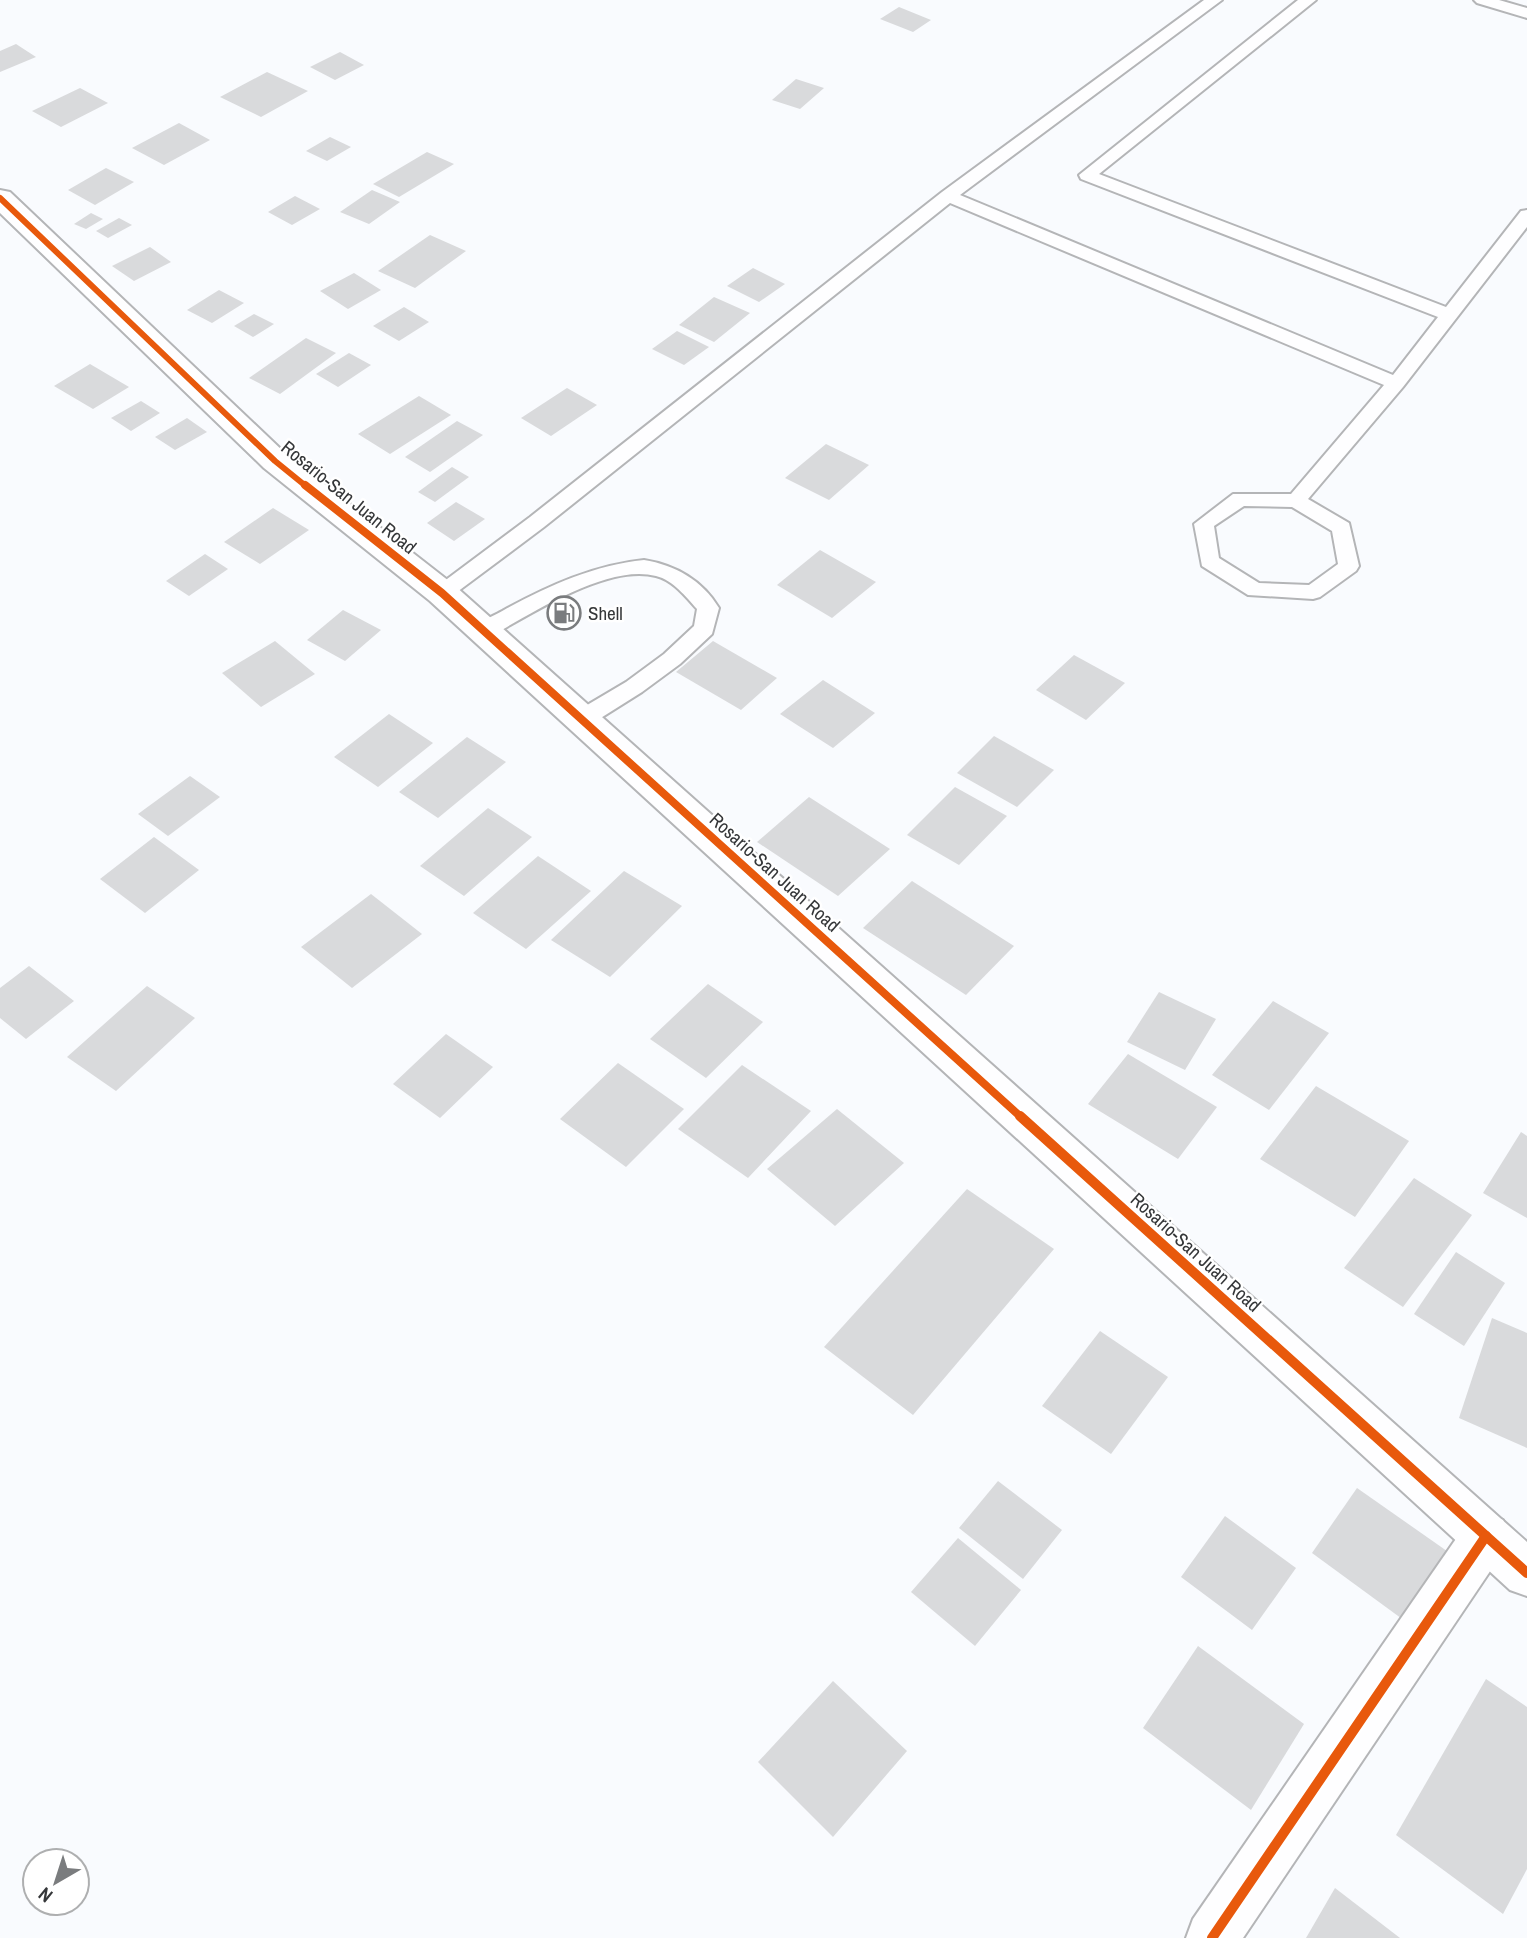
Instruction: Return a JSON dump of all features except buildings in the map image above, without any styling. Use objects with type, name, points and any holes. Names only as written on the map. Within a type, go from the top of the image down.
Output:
[{"type":"main road","name":"Rosario-San Juan Road","points":[[0,198],[275,461],[442,593],[1527,1573]]},
{"type":"main road","points":[[1213,1938],[1486,1536]]},
{"type":"lane","points":[[442,593],[537,522],[948,195],[1214,0]]},
{"type":"lane","points":[[1308,0],[1087,175],[1448,314]]},
{"type":"lane","points":[[1482,0],[1527,13]]},
{"type":"lane","points":[[948,195],[1396,383]]},
{"type":"lane","points":[[1296,501],[1396,383],[1527,215]]},
{"type":"lane","points":[[1240,499],[1296,501],[1342,528],[1349,566],[1313,592],[1255,590],[1209,561],[1204,524],[1240,499]]},
{"type":"lane","points":[[483,631],[592,577],[631,567],[661,569],[686,583],[708,608],[704,629],[673,659],[635,687],[580,720]]},
{"type":"cycle path","points":[[0,198],[275,461],[442,593],[1527,1573]]},
{"type":"cycle path","points":[[1212,1938],[1486,1536]]},
{"type":"place","name":"Shell","points":[[564,613]]}]
